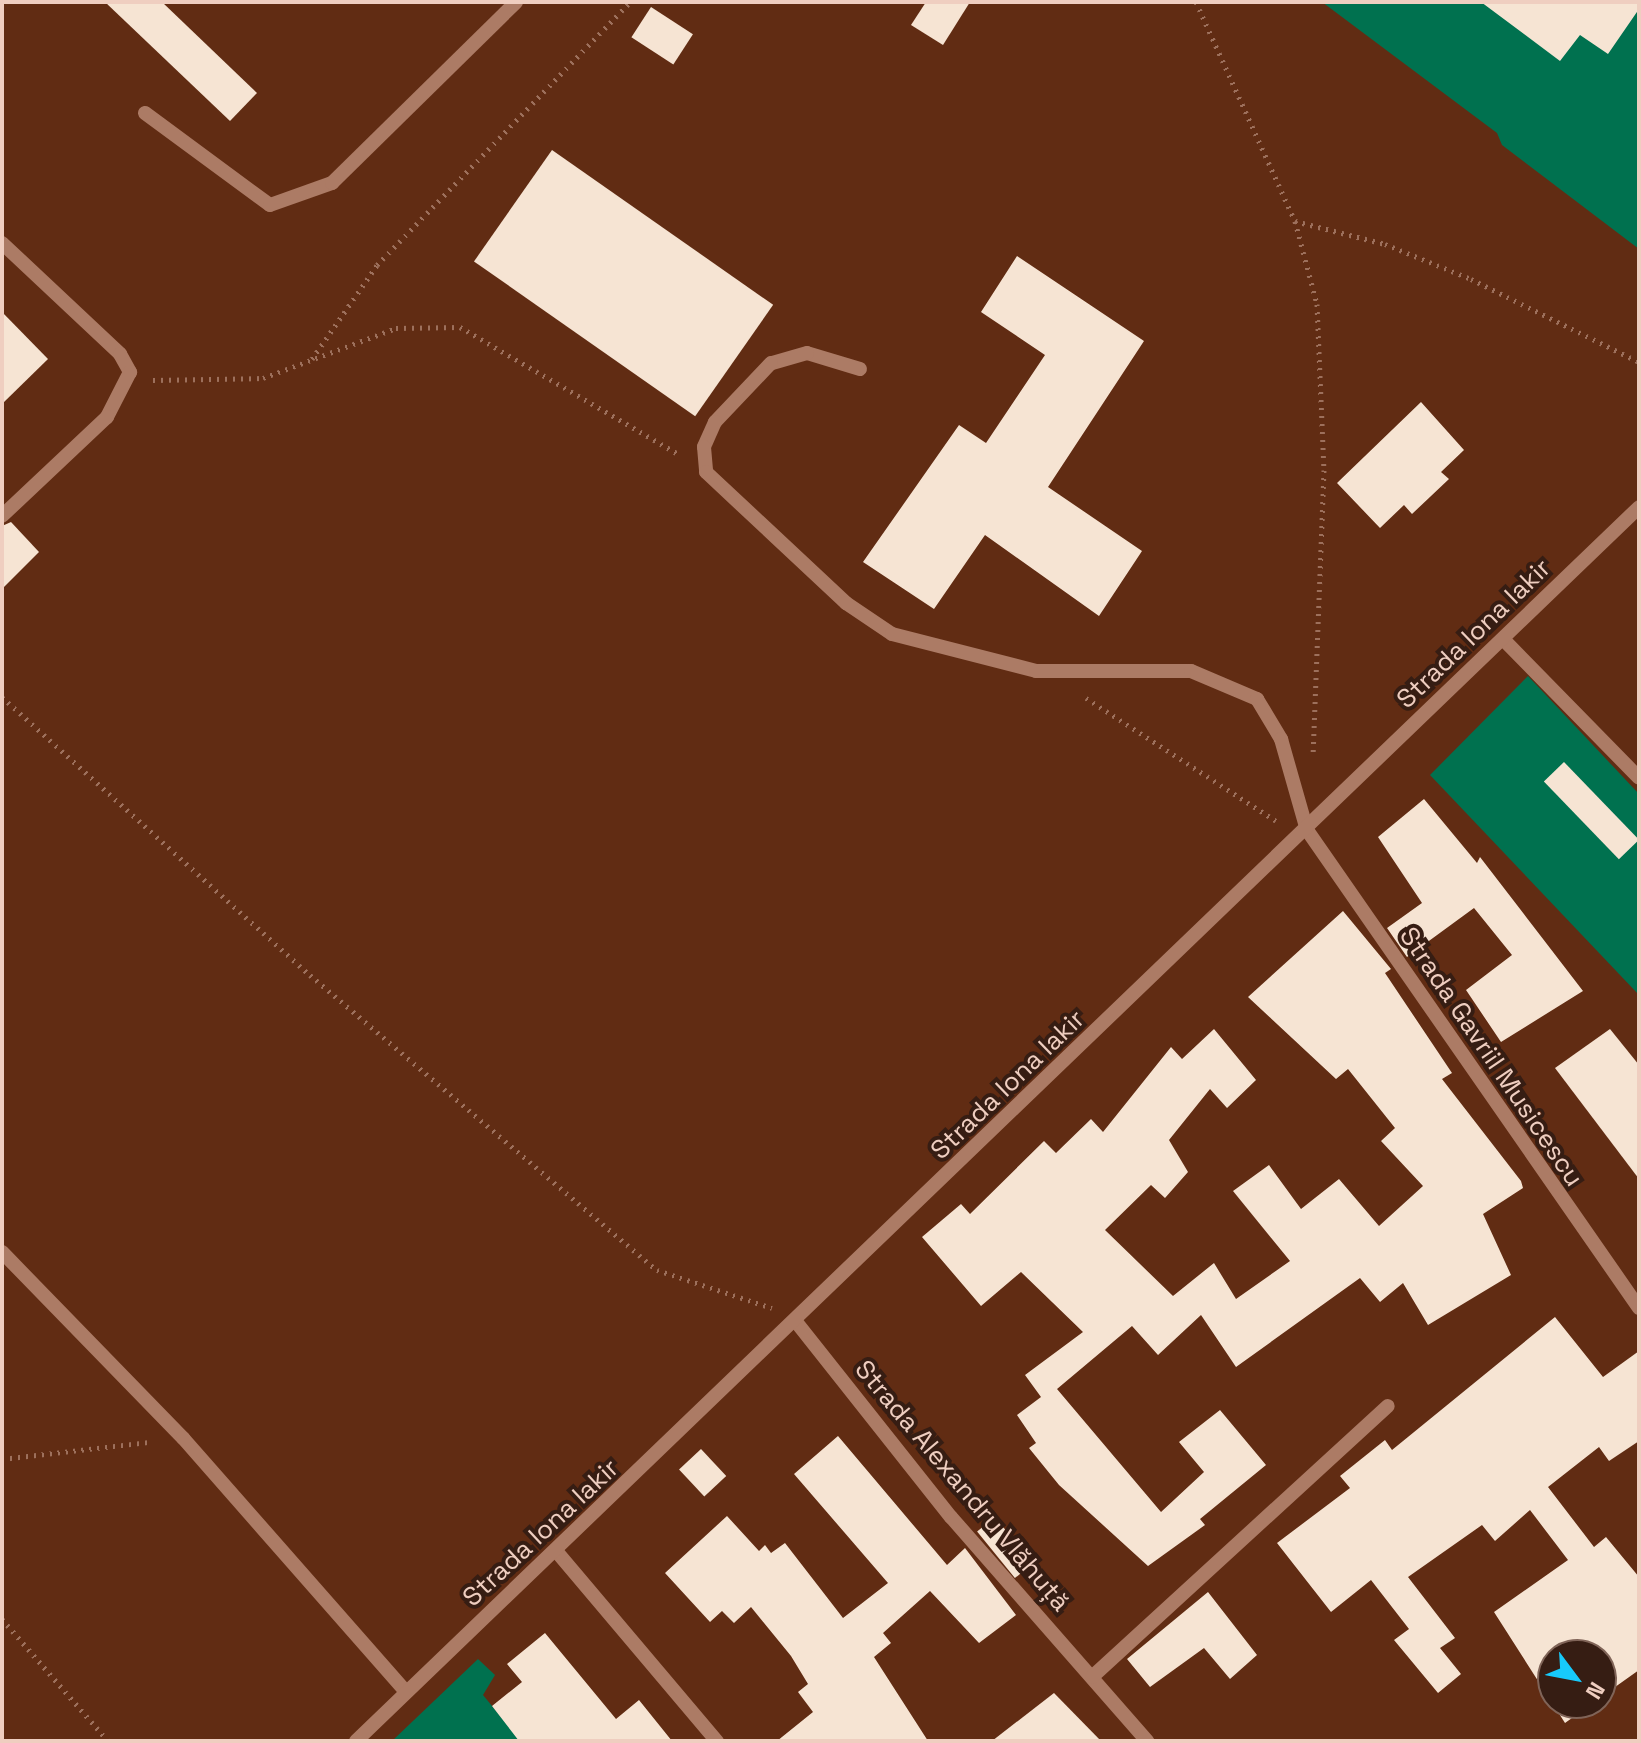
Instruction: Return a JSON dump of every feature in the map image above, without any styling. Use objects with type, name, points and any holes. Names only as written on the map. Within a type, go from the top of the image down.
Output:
[{"type":"street","points":[[145,113],[270,205],[332,183],[516,2]]},
{"type":"street","points":[[2,243],[120,354],[128,380],[107,417],[2,516]]},
{"type":"street","points":[[706,472],[704,447],[715,422],[771,363],[807,353],[860,369]]},
{"type":"street","name":"Strada Gavriil Musicescu","points":[[706,472],[846,603],[892,634],[1036,671],[1191,671],[1257,699],[1281,739],[1303,833],[1639,1308]]},
{"type":"street","name":"Strada Iona Iakir","points":[[356,1741],[797,1323],[1639,507]]},
{"type":"street","points":[[1503,639],[1637,773]]},
{"type":"street","points":[[2,1252],[183,1438],[406,1692]]},
{"type":"street","name":"Strada Alexandru Vlăhuță","points":[[797,1323],[951,1517],[1147,1741]]},
{"type":"street","points":[[1092,1677],[1388,1406]]},
{"type":"street","points":[[557,1552],[717,1741]]},
{"type":"path","points":[[311,362],[377,265],[630,2]]},
{"type":"path","points":[[1196,2],[1295,221],[1317,304],[1324,470],[1312,767]]},
{"type":"path","points":[[1295,221],[1385,244],[1471,279],[1639,362]]},
{"type":"path","points":[[128,380],[263,378],[396,328],[460,327],[544,370],[706,472]]},
{"type":"path","points":[[1076,693],[1303,833]]},
{"type":"path","points":[[2,697],[310,975],[657,1270],[752,1297],[797,1323]]},
{"type":"path","points":[[2,1459],[183,1438]]},
{"type":"path","points":[[2,1619],[108,1741]]},
{"type":"green space","points":[[1322,2],[1639,2],[1639,249],[1502,145],[1497,133]]},
{"type":"green space","points":[[1528,676],[1639,794],[1639,995],[1430,775]]},
{"type":"green space","points":[[478,1659],[495,1675],[483,1695],[521,1741],[392,1741]]},
{"type":"building","points":[[105,2],[162,2],[257,93],[230,121]]},
{"type":"building","points":[[926,2],[970,2],[943,45],[911,25]]},
{"type":"building","points":[[1481,2],[1639,2],[1639,9],[1608,54],[1580,35],[1560,61]]},
{"type":"building","points":[[651,7],[693,34],[673,64],[631,37]]},
{"type":"building","points":[[552,150],[773,305],[695,416],[474,261]]},
{"type":"building","points":[[1017,256],[1144,341],[1048,487],[1142,551],[1099,616],[985,535],[934,609],[863,562],[959,425],[986,443],[1045,355],[981,312]]},
{"type":"building","points":[[2,312],[48,359],[2,404]]},
{"type":"building","points":[[1421,402],[1464,450],[1441,472],[1449,479],[1412,514],[1404,505],[1380,528],[1337,483]]},
{"type":"building","points":[[11,522],[39,552],[2,589],[2,526]]},
{"type":"building","points":[[1564,762],[1639,840],[1619,859],[1544,781]]},
{"type":"building","points":[[1424,799],[1477,863],[1480,857],[1583,991],[1501,1042],[1466,990],[1512,955],[1474,908],[1407,957],[1387,928],[1422,903],[1378,837]]},
{"type":"building","points":[[1343,911],[1391,969],[1385,973],[1452,1073],[1442,1079],[1521,1181],[1523,1188],[1483,1214],[1511,1275],[1428,1325],[1403,1283],[1380,1302],[1360,1278],[1236,1367],[1201,1315],[1158,1355],[1132,1326],[1057,1389],[1161,1512],[1204,1472],[1179,1442],[1220,1410],[1266,1465],[1200,1519],[1205,1525],[1148,1566],[1059,1485],[1029,1448],[1036,1443],[1017,1415],[1041,1397],[1025,1375],[1083,1332],[1021,1272],[981,1306],[922,1237],[961,1204],[970,1214],[1044,1141],[1056,1153],[1091,1119],[1103,1132],[1171,1047],[1182,1059],[1214,1029],[1256,1080],[1227,1108],[1210,1089],[1169,1140],[1188,1172],[1165,1198],[1151,1185],[1105,1230],[1173,1296],[1214,1263],[1236,1299],[1290,1261],[1233,1191],[1269,1165],[1301,1209],[1339,1179],[1379,1226],[1423,1186],[1381,1141],[1395,1128],[1348,1069],[1336,1079],[1248,997]]},
{"type":"building","points":[[1610,1029],[1639,1065],[1639,1179],[1555,1068]]},
{"type":"building","points":[[1555,1317],[1603,1377],[1639,1351],[1639,1441],[1609,1461],[1599,1447],[1548,1487],[1594,1547],[1606,1537],[1639,1577],[1639,1670],[1617,1686],[1617,1639],[1537,1639],[1537,1679],[1494,1612],[1568,1560],[1530,1510],[1495,1541],[1482,1525],[1408,1577],[1455,1638],[1440,1648],[1461,1674],[1438,1693],[1394,1640],[1409,1629],[1371,1580],[1331,1612],[1277,1543],[1350,1488],[1340,1476],[1385,1440],[1392,1450]]},
{"type":"building","points":[[838,1436],[947,1565],[965,1548],[1016,1615],[979,1643],[930,1591],[883,1633],[891,1643],[874,1657],[928,1741],[777,1741],[813,1712],[798,1692],[808,1684],[791,1656],[751,1607],[734,1623],[722,1611],[710,1622],[665,1573],[727,1516],[759,1551],[765,1545],[771,1553],[785,1543],[843,1618],[888,1583],[794,1474]]},
{"type":"building","points":[[701,1449],[726,1476],[704,1497],[679,1469]]},
{"type":"building","points":[[995,1517],[1033,1564],[1015,1578],[977,1531]]},
{"type":"building","points":[[1208,1592],[1257,1655],[1230,1679],[1204,1648],[1150,1687],[1127,1659]]},
{"type":"building","points":[[545,1633],[616,1719],[639,1700],[672,1741],[519,1741],[492,1706],[522,1682],[507,1664]]},
{"type":"building","points":[[1054,1693],[1101,1741],[992,1741]]}]
